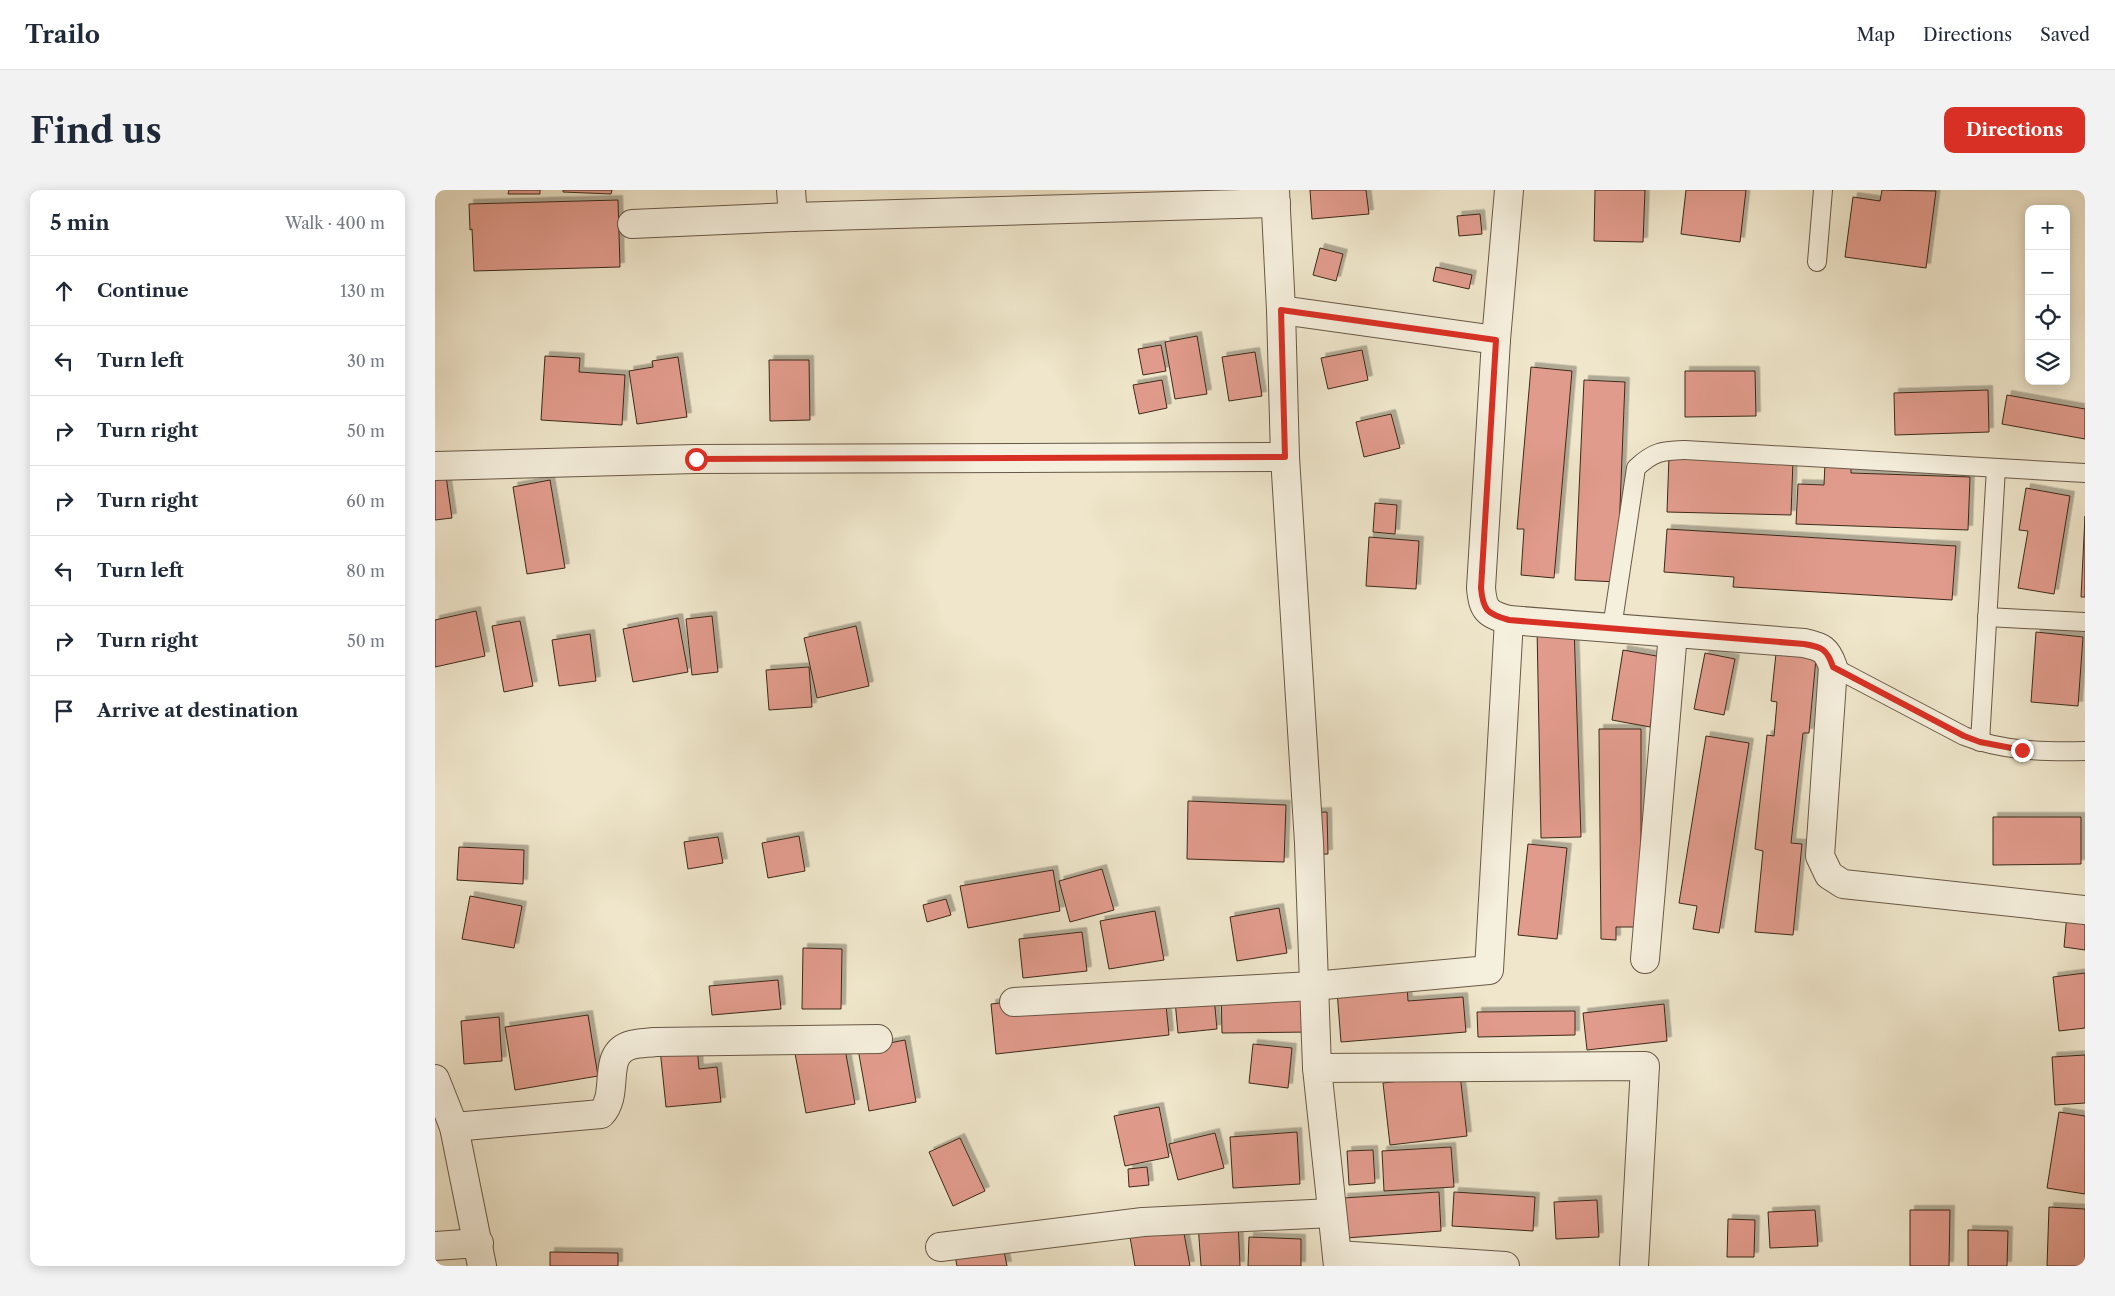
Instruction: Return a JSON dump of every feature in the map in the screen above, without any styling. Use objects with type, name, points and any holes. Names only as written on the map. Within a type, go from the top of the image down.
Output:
[{"type":"street","points":[[1509,190],[1496,340],[1481,588],[1482,601],[1486,610],[1496,616],[1509,620],[1804,644],[1820,647],[1829,654],[1833,667],[1820,856],[1829,875],[1843,884],[2085,910]]},
{"type":"street","points":[[632,224],[792,203],[1276,197],[1285,457],[1309,843],[1317,1068],[1338,1261],[1505,1266]]},
{"type":"street","points":[[1281,310],[1496,340]]},
{"type":"street","points":[[435,466],[696,459],[1285,457]]},
{"type":"street","points":[[1014,1002],[1313,986],[1489,970],[1509,620]]},
{"type":"street","points":[[1645,959],[1673,633]]},
{"type":"street","points":[[454,1127],[601,1114],[609,1106],[614,1059],[619,1051],[630,1045],[655,1042],[878,1039]]},
{"type":"street","points":[[1317,1068],[1645,1066],[1634,1266]]},
{"type":"street","points":[[435,1079],[454,1127],[480,1255],[435,1246]]},
{"type":"street","points":[[940,1247],[1143,1222],[1332,1213]]},
{"type":"lane","points":[[1817,262],[1823,190]]},
{"type":"lane","points":[[1612,628],[1636,468],[1649,456],[1664,451],[1685,450],[2085,473]]},
{"type":"lane","points":[[1980,742],[1996,468]]},
{"type":"lane","points":[[1987,617],[2085,622]]},
{"type":"lane","points":[[1833,667],[1964,736],[1980,742],[2022,750],[2085,751]]},
{"type":"building","points":[[509,190],[540,190],[540,194],[508,194]]},
{"type":"building","points":[[563,190],[612,190],[611,194],[563,192]]},
{"type":"building","points":[[1310,190],[1366,190],[1369,214],[1312,219]]},
{"type":"building","points":[[1595,190],[1645,190],[1643,242],[1594,241]]},
{"type":"building","points":[[1686,190],[1746,190],[1740,242],[1681,234]]},
{"type":"building","points":[[1882,190],[1936,191],[1926,268],[1845,257],[1853,197],[1880,201]]},
{"type":"building","points":[[618,200],[620,267],[474,271],[469,204]]},
{"type":"building","points":[[1480,214],[1482,234],[1459,236],[1457,216]]},
{"type":"building","points":[[1320,248],[1343,254],[1336,281],[1313,275]]},
{"type":"building","points":[[1436,267],[1472,275],[1469,289],[1433,281]]},
{"type":"building","points":[[1197,336],[1207,394],[1175,399],[1165,342]]},
{"type":"building","points":[[1161,345],[1166,371],[1143,375],[1138,349]]},
{"type":"building","points":[[1362,350],[1368,380],[1328,389],[1321,358]]},
{"type":"building","points":[[1255,352],[1262,396],[1229,401],[1222,357]]},
{"type":"building","points":[[545,356],[580,358],[579,372],[625,375],[622,425],[541,420]]},
{"type":"building","points":[[678,357],[687,417],[637,424],[629,371],[653,367],[652,361]]},
{"type":"building","points":[[769,360],[809,360],[810,420],[770,421]]},
{"type":"building","points":[[1531,367],[1572,371],[1554,578],[1521,575],[1524,529],[1517,529]]},
{"type":"building","points":[[1685,371],[1755,371],[1756,416],[1685,417]]},
{"type":"building","points":[[1162,380],[1167,408],[1139,414],[1133,385]]},
{"type":"building","points":[[1584,380],[1625,382],[1617,582],[1575,580]]},
{"type":"building","points":[[1988,390],[1989,432],[1895,435],[1894,393]]},
{"type":"building","points":[[2007,395],[2085,409],[2085,439],[2002,424]]},
{"type":"building","points":[[1391,414],[1400,448],[1364,457],[1356,422]]},
{"type":"building","points":[[1669,456],[1793,460],[1791,515],[1667,512]]},
{"type":"building","points":[[444,462],[452,518],[435,520],[435,463]]},
{"type":"building","points":[[1825,463],[1851,464],[1851,473],[1970,477],[1968,530],[1796,524],[1798,484],[1824,485]]},
{"type":"building","points":[[550,480],[565,568],[527,574],[513,487]]},
{"type":"building","points":[[2026,488],[2070,496],[2054,594],[2018,588],[2028,531],[2019,530]]},
{"type":"building","points":[[1375,503],[1397,505],[1395,534],[1373,532]]},
{"type":"building","points":[[2085,516],[2085,597],[2081,597]]},
{"type":"building","points":[[1667,529],[1956,546],[1952,600],[1733,587],[1734,577],[1664,572]]},
{"type":"building","points":[[1369,537],[1419,541],[1416,589],[1366,586]]},
{"type":"building","points":[[476,611],[485,656],[435,667],[435,620]]},
{"type":"building","points":[[712,616],[718,672],[692,675],[686,619]]},
{"type":"building","points":[[678,618],[688,672],[633,682],[623,629]]},
{"type":"building","points":[[520,621],[533,686],[504,692],[492,626]]},
{"type":"building","points":[[856,626],[869,686],[817,698],[804,638]]},
{"type":"building","points":[[1574,626],[1581,837],[1541,838],[1537,627]]},
{"type":"building","points":[[2036,632],[2083,637],[2078,706],[2031,702]]},
{"type":"building","points":[[590,634],[596,681],[559,686],[552,640]]},
{"type":"building","points":[[1777,644],[1817,648],[1809,733],[1803,733],[1791,843],[1802,844],[1793,935],[1755,932],[1763,851],[1755,849],[1767,735],[1774,736],[1777,702],[1771,701]]},
{"type":"building","points":[[1623,650],[1662,657],[1650,727],[1612,720]]},
{"type":"building","points":[[1705,653],[1735,659],[1724,715],[1694,709]]},
{"type":"building","points":[[809,667],[812,707],[769,710],[766,670]]},
{"type":"building","points":[[1599,729],[1641,729],[1641,927],[1616,927],[1616,940],[1601,939]]},
{"type":"building","points":[[1706,736],[1749,743],[1719,933],[1693,929],[1697,906],[1679,903]]},
{"type":"building","points":[[1188,801],[1286,805],[1284,862],[1187,859]]},
{"type":"building","points":[[1327,812],[1328,854],[1298,855],[1296,813]]},
{"type":"building","points":[[1993,817],[2081,817],[2081,864],[1993,865]]},
{"type":"building","points":[[799,836],[805,871],[768,878],[762,843]]},
{"type":"building","points":[[718,837],[723,863],[688,869],[684,842]]},
{"type":"building","points":[[1528,844],[1567,848],[1557,939],[1518,935]]},
{"type":"building","points":[[459,847],[524,850],[523,884],[457,880]]},
{"type":"building","points":[[1102,869],[1114,910],[1070,922],[1059,881]]},
{"type":"building","points":[[1053,870],[1060,911],[968,928],[960,886]]},
{"type":"building","points":[[470,896],[522,906],[514,948],[462,939]]},
{"type":"building","points":[[946,899],[951,915],[927,922],[923,905]]},
{"type":"building","points":[[1279,908],[1287,953],[1237,961],[1230,917]]},
{"type":"building","points":[[1155,911],[1164,960],[1109,969],[1100,921]]},
{"type":"building","points":[[2067,914],[2085,916],[2085,950],[2064,947]]},
{"type":"building","points":[[1082,932],[1087,971],[1023,978],[1019,939]]},
{"type":"building","points":[[803,948],[842,949],[841,1009],[802,1009]]},
{"type":"building","points":[[2085,973],[2085,1028],[2059,1031],[2053,977]]},
{"type":"building","points":[[778,980],[781,1009],[712,1015],[709,986]]},
{"type":"building","points":[[1309,982],[1310,1032],[1222,1033],[1221,983]]},
{"type":"building","points":[[1164,985],[1169,1035],[996,1054],[991,1004]]},
{"type":"building","points":[[1407,985],[1408,1001],[1463,997],[1466,1032],[1341,1042],[1337,991]]},
{"type":"building","points":[[1213,986],[1217,1029],[1178,1033],[1174,990]]},
{"type":"building","points":[[1664,1004],[1667,1041],[1587,1050],[1583,1013]]},
{"type":"building","points":[[1575,1011],[1575,1035],[1478,1037],[1477,1012]]},
{"type":"building","points":[[588,1015],[598,1076],[515,1090],[505,1027]]},
{"type":"building","points":[[499,1017],[502,1061],[464,1064],[461,1021]]},
{"type":"building","points":[[843,1038],[855,1104],[806,1113],[794,1048]]},
{"type":"building","points":[[905,1040],[916,1102],[869,1111],[858,1049]]},
{"type":"building","points":[[1253,1044],[1292,1048],[1288,1088],[1249,1083]]},
{"type":"building","points":[[697,1045],[699,1069],[717,1067],[721,1102],[666,1107],[660,1049]]},
{"type":"building","points":[[2085,1055],[2085,1103],[2055,1105],[2052,1057]]},
{"type":"building","points":[[1460,1074],[1467,1136],[1390,1145],[1383,1083]]},
{"type":"building","points":[[1159,1107],[1169,1157],[1125,1166],[1114,1116]]},
{"type":"building","points":[[2059,1112],[2085,1116],[2085,1194],[2047,1188]]},
{"type":"building","points":[[1297,1132],[1300,1184],[1233,1188],[1230,1137]]},
{"type":"building","points":[[1215,1133],[1224,1168],[1178,1180],[1169,1144]]},
{"type":"building","points":[[960,1138],[985,1191],[953,1206],[929,1152]]},
{"type":"building","points":[[1451,1147],[1454,1187],[1384,1191],[1382,1151]]},
{"type":"building","points":[[1373,1150],[1375,1183],[1349,1185],[1347,1151]]},
{"type":"building","points":[[1147,1167],[1149,1185],[1129,1187],[1128,1169]]},
{"type":"building","points":[[1439,1192],[1441,1231],[1346,1238],[1343,1198]]},
{"type":"building","points":[[1454,1192],[1535,1197],[1533,1231],[1452,1226]]},
{"type":"building","points":[[1597,1200],[1599,1237],[1556,1239],[1554,1202]]},
{"type":"building","points":[[2049,1207],[2085,1209],[2085,1266],[2047,1266]]},
{"type":"building","points":[[1815,1210],[1818,1246],[1770,1248],[1768,1212]]},
{"type":"building","points":[[1910,1210],[1950,1210],[1949,1266],[1910,1266]]},
{"type":"building","points":[[1728,1219],[1755,1220],[1754,1257],[1727,1257]]},
{"type":"building","points":[[1238,1221],[1240,1266],[1201,1266],[1198,1224]]},
{"type":"building","points":[[1183,1228],[1190,1266],[1135,1266],[1130,1237]]},
{"type":"building","points":[[1968,1230],[2008,1231],[2007,1266],[1968,1266]]},
{"type":"building","points":[[1001,1236],[1007,1266],[957,1266],[953,1245]]},
{"type":"building","points":[[1249,1237],[1301,1239],[1301,1266],[1248,1266]]},
{"type":"building","points":[[550,1252],[618,1253],[618,1266],[550,1266]]},
{"type":"route","points":[[696,459],[1285,457],[1281,310],[1496,340],[1481,588],[1482,601],[1486,610],[1496,616],[1509,620],[1804,644],[1820,647],[1829,654],[1833,667],[1964,736],[1980,742],[2022,750]]}]
